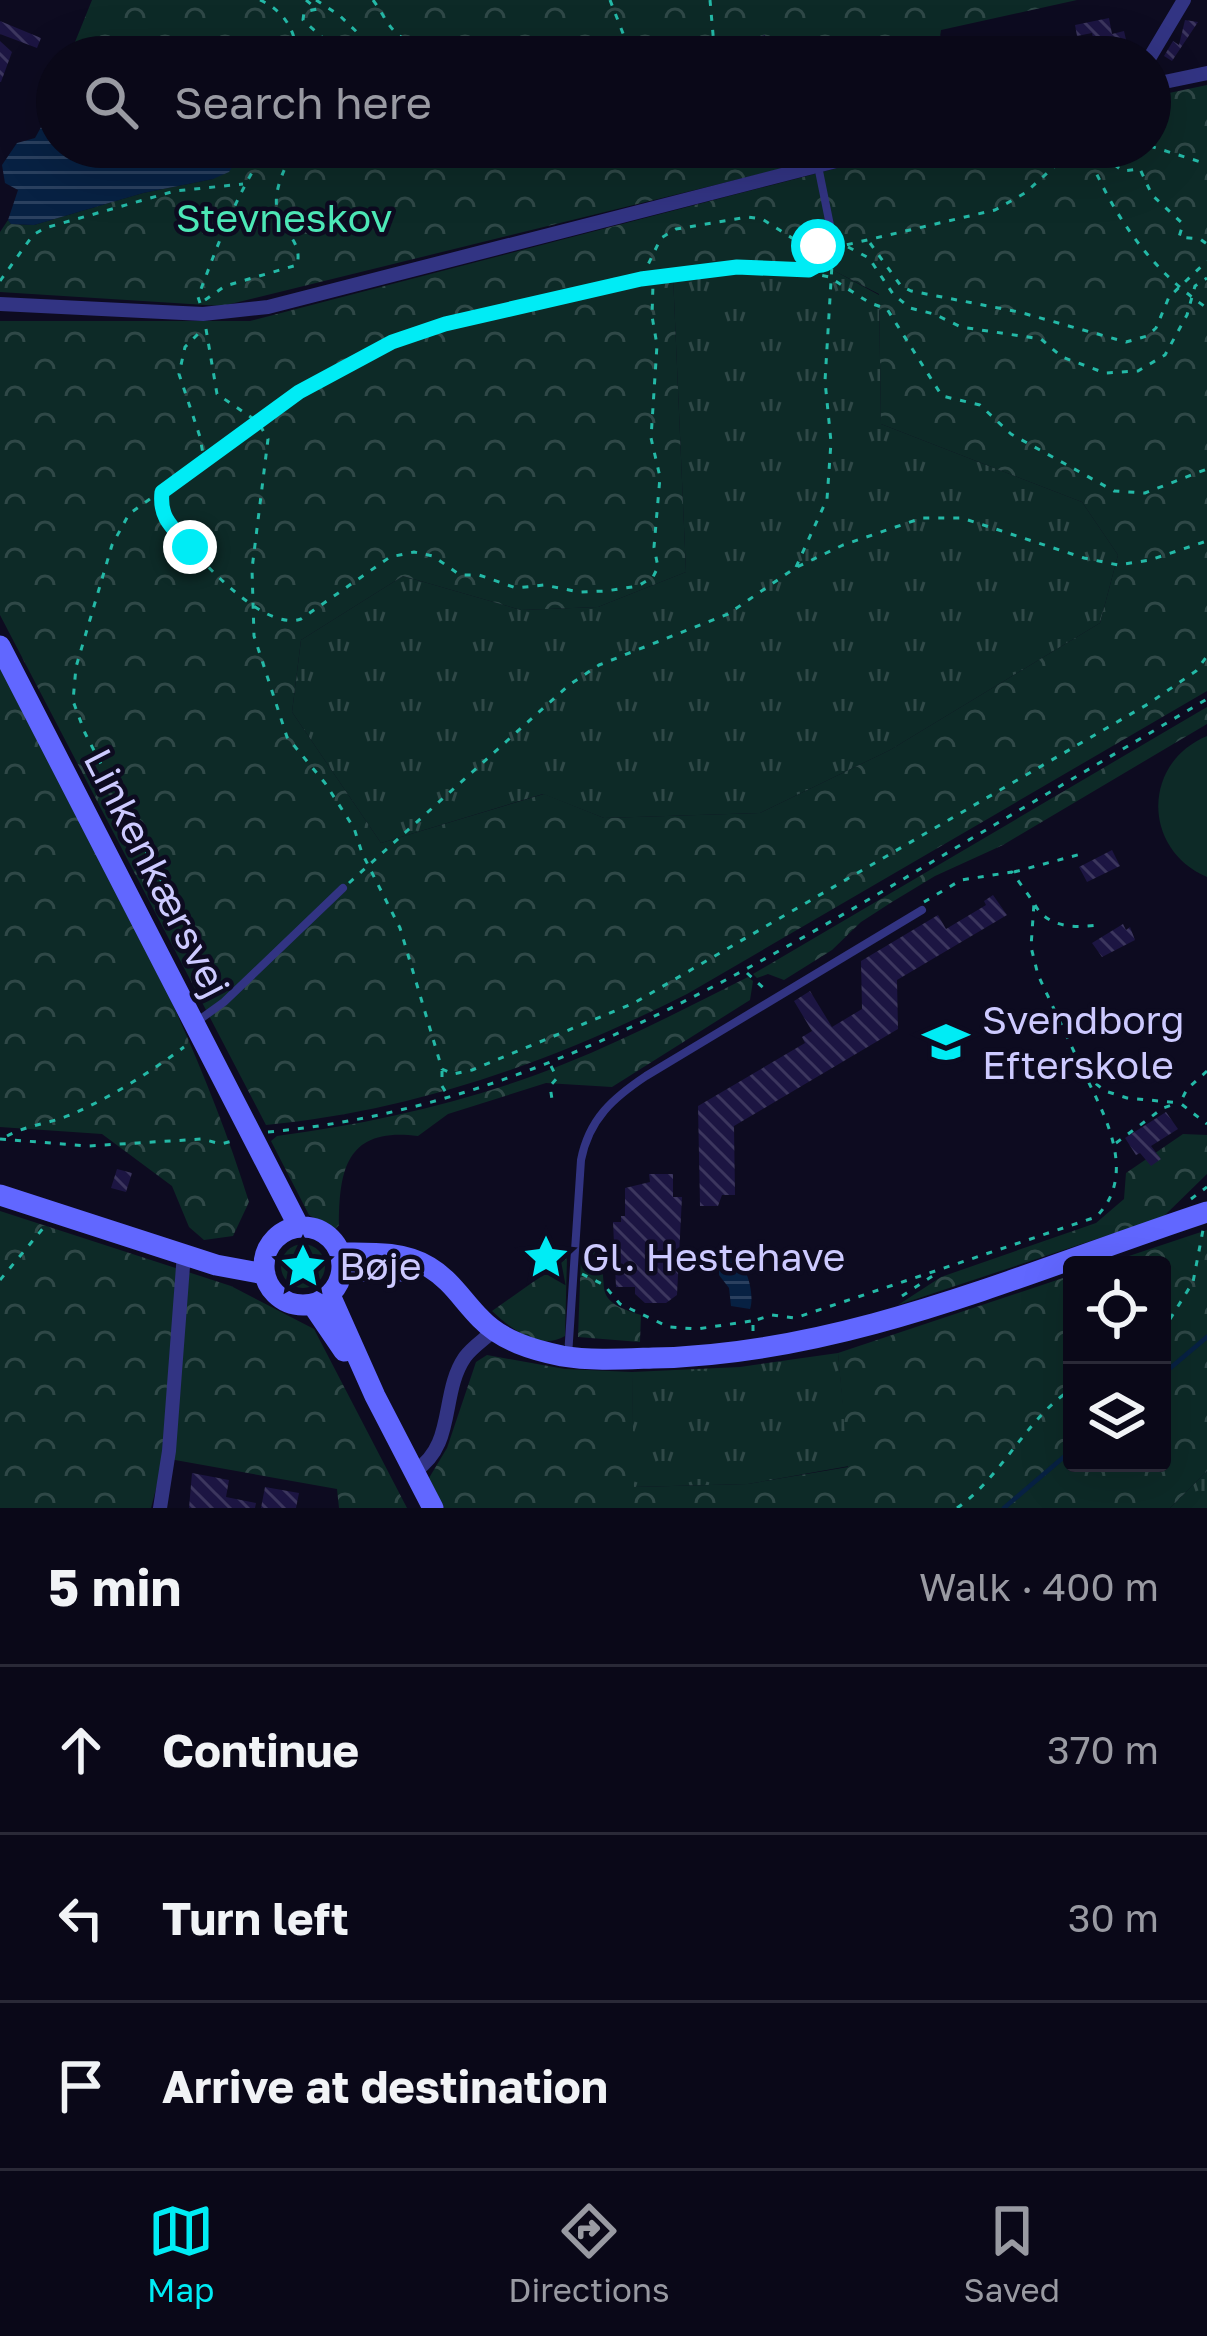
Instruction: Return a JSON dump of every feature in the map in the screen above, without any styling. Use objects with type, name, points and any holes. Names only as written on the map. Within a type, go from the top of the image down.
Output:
[{"type":"street","points":[[1163,36],[1184,0]]},
{"type":"street","points":[[1171,81],[1207,73]]},
{"type":"street","points":[[0,304],[204,320],[806,168]]},
{"type":"street","name":"Linkenkærsvej","points":[[0,646],[250,1133],[290,1230]]},
{"type":"street","points":[[0,1195],[184,1253],[265,1264]]},
{"type":"street","points":[[341,1262],[398,1269],[452,1286],[494,1330],[527,1348],[568,1357],[700,1357],[847,1334],[1203,1213]]},
{"type":"street","points":[[265,1264],[290,1230],[324,1233],[341,1262]]},
{"type":"street","points":[[160,1508],[169,1451],[184,1253]]},
{"type":"street","points":[[321,1299],[341,1262]]},
{"type":"street","points":[[265,1264],[276,1294],[286,1301],[321,1299]]},
{"type":"street","points":[[321,1299],[434,1508]]},
{"type":"street","points":[[415,1471],[430,1461],[440,1443],[461,1363],[494,1330]]},
{"type":"lane","points":[[819,168],[832,236]]},
{"type":"lane","points":[[193,1023],[224,1002],[344,888]]},
{"type":"lane","points":[[568,1357],[581,1160],[584,1142],[604,1108],[635,1084],[922,910]]},
{"type":"path","points":[[260,0],[276,7],[293,36]]},
{"type":"path","points":[[306,0],[317,9],[304,11],[301,18],[321,36]]},
{"type":"path","points":[[316,0],[361,36]]},
{"type":"path","points":[[374,0],[383,21],[401,36]]},
{"type":"path","points":[[610,0],[624,36]]},
{"type":"path","points":[[710,0],[713,36]]},
{"type":"path","points":[[1171,153],[1207,164]]},
{"type":"path","points":[[254,168],[198,297],[217,394],[258,422],[268,440],[251,602],[254,635],[287,737],[354,828],[400,928],[442,1070],[442,1087],[449,1097]]},
{"type":"path","points":[[200,466],[200,437],[179,374],[184,347],[204,320],[206,298],[224,286],[297,265],[298,249],[277,215],[275,195],[285,168]]},
{"type":"path","points":[[730,168],[732,181]]},
{"type":"path","points":[[641,279],[661,238],[676,229],[762,219],[792,238],[833,248],[846,246],[995,210],[1025,193],[1053,168]]},
{"type":"path","points":[[1096,168],[1107,199],[1132,239],[1178,287],[1207,308]]},
{"type":"path","points":[[1119,168],[1139,169],[1152,195],[1183,224],[1179,237],[1207,244]]},
{"type":"path","points":[[0,281],[33,236],[45,228],[176,191],[243,184]]},
{"type":"path","points":[[795,568],[827,499],[832,236]]},
{"type":"path","points":[[868,241],[911,291],[1075,325],[1126,342],[1156,328],[1178,287],[1207,261]]},
{"type":"path","points":[[846,246],[869,258],[892,294],[910,308],[961,327],[1041,339],[1062,357],[1106,373],[1138,371],[1165,355],[1187,315],[1195,286],[1207,278]]},
{"type":"path","points":[[809,270],[829,259],[833,248]]},
{"type":"path","points":[[869,258],[870,250],[876,249]]},
{"type":"path","points":[[224,1002],[86,733],[73,701],[76,668],[112,545],[129,514],[299,392],[392,342],[445,324],[641,279],[737,267],[809,270],[887,309],[942,396],[980,405],[1011,434],[1114,491],[1144,493],[1207,469]]},
{"type":"path","points":[[162,492],[164,519],[232,590],[270,617],[293,622],[390,556],[414,552],[433,556],[460,575],[476,574],[510,587],[544,585],[579,592],[638,586],[653,577],[658,567],[654,547],[660,477],[650,438],[658,345],[652,316],[653,284],[664,276]]},
{"type":"path","points":[[344,888],[569,685],[599,665],[728,614],[795,568],[843,545],[922,518],[962,518],[1118,565],[1207,541]]},
{"type":"path","points":[[442,1070],[453,1074],[472,1070],[634,1003],[1148,704],[1196,671],[1207,656]]},
{"type":"path","points":[[1,1139],[88,1146],[202,1138],[221,1144],[250,1133],[290,1130],[449,1097],[550,1065],[746,972],[1207,699]]},
{"type":"path","points":[[922,910],[926,898],[961,880],[1081,854]]},
{"type":"path","points":[[1012,872],[1040,914],[1061,925],[1099,925]]},
{"type":"path","points":[[574,1273],[596,1279],[620,1304],[669,1327],[697,1329],[772,1315],[795,1318],[1096,1217],[1111,1203],[1116,1143],[1038,975],[1031,947],[1034,903]]},
{"type":"path","points":[[746,972],[776,999]]},
{"type":"path","points":[[1,1139],[27,1126],[70,1115],[152,1070],[184,1047],[193,1023]]},
{"type":"path","points":[[550,1065],[557,1078],[550,1086],[553,1106]]},
{"type":"path","points":[[1116,1143],[1163,1108],[1180,1103],[1187,1089],[1207,1071]]},
{"type":"path","points":[[1085,1075],[1106,1091],[1127,1098],[1180,1103],[1207,1124]]},
{"type":"path","points":[[0,1280],[56,1213]]},
{"type":"path","points":[[1171,1317],[1193,1282],[1204,1235],[1203,1213]]},
{"type":"path","points":[[903,1296],[935,1274]]},
{"type":"path","points":[[753,1321],[754,1352]]},
{"type":"path","points":[[957,1508],[977,1494],[1063,1396]]},
{"type":"green space","points":[[92,0],[1077,0],[941,30],[940,36],[77,36]]},
{"type":"green space","points":[[1207,85],[1207,691],[687,994],[637,1018],[535,1061],[430,1095],[266,1125],[0,615],[0,321],[250,321],[837,168],[1171,168],[1171,93]],"holes":[[[819,263],[879,294],[881,424],[1082,502],[1118,555],[1100,623],[890,750],[760,813],[604,818],[544,794],[381,843],[292,712],[301,640],[403,576],[521,610],[598,607],[686,572],[673,275],[690,268]]]},
{"type":"green space","name":"Stevneskov","points":[[229,168],[784,168],[222,306],[0,292],[0,232],[8,220],[34,225],[143,193],[213,179]]},
{"type":"green space","points":[[820,263],[879,295],[881,424],[1082,502],[1118,555],[1100,623],[890,750],[760,813],[604,818],[543,794],[381,843],[292,712],[301,640],[403,576],[521,610],[598,607],[686,572],[673,275],[690,268]]},
{"type":"green space","points":[[0,663],[136,928],[198,1063],[249,1202],[233,1236],[204,1240],[189,1227],[172,1186],[102,1134],[0,1127]]},
{"type":"green space","points":[[1207,707],[1207,724],[1003,845],[892,902],[861,922],[832,950],[784,980],[753,974]]},
{"type":"green space","points":[[1207,736],[1207,877],[1170,847],[1158,806],[1170,765]]},
{"type":"green space","points":[[748,977],[753,981],[750,1000],[612,1087],[546,1083],[448,1114],[418,1136],[376,1138],[362,1145],[346,1169],[339,1225],[334,1230],[309,1215],[271,1141],[277,1136],[423,1109],[530,1077],[611,1044]]},
{"type":"green space","points":[[1183,1134],[1207,1135],[1207,1174],[1163,1217],[898,1305],[941,1277],[1096,1223],[1124,1199],[1126,1173]]},
{"type":"green space","points":[[0,1211],[231,1286],[314,1329],[407,1508],[339,1508],[337,1489],[164,1458],[151,1508],[0,1508]]},
{"type":"green space","points":[[1207,1230],[1207,1471],[1170,1508],[444,1508],[429,1478],[447,1448],[476,1362],[487,1355],[565,1369],[632,1372],[634,1487],[748,1484],[848,1467],[838,1353],[1063,1278],[1063,1472],[1171,1472],[1171,1256],[1129,1256]]},
{"type":"green space","points":[[303,1244],[319,1250],[325,1266],[319,1282],[303,1288],[287,1282],[281,1266],[287,1250]]},
{"type":"green space","points":[[594,1251],[607,1296],[641,1315],[640,1342],[578,1337],[581,1254]]},
{"type":"green space","points":[[567,1258],[565,1336],[536,1339],[492,1311]]},
{"type":"green space","points":[[838,1353],[849,1466],[748,1484],[633,1487],[632,1372],[740,1367]]},
{"type":"green space","points":[[1207,1471],[1207,1508],[1170,1508]]},
{"type":"water","points":[[35,138],[36,168],[232,168],[213,179],[143,193],[34,225],[11,224],[8,220],[18,190],[5,183],[2,165],[17,143]]},
{"type":"water","points":[[735,1256],[749,1281],[750,1309],[731,1306],[729,1288],[719,1275],[719,1263]]},
{"type":"building","points":[[1109,18],[1112,34],[1124,31],[1125,36],[1077,36],[1075,25]]},
{"type":"building","points":[[1185,20],[1198,22],[1172,61],[1171,44],[1179,45]]},
{"type":"building","points":[[0,21],[36,36],[36,48],[0,34]]},
{"type":"building","points":[[0,41],[12,52],[1,82],[0,82]]},
{"type":"building","points":[[1112,850],[1120,866],[1087,882],[1079,867]]},
{"type":"building","points":[[993,895],[1007,915],[897,980],[898,1029],[734,1126],[735,1195],[722,1195],[718,1206],[700,1206],[698,1106],[805,1043],[802,1037],[812,1031],[794,1001],[810,991],[832,1027],[862,1009],[861,961],[938,915],[946,929],[986,905],[984,901]]},
{"type":"building","points":[[1123,924],[1126,930],[1130,927],[1135,940],[1102,957],[1092,943]]},
{"type":"building","points":[[1166,1112],[1178,1129],[1151,1146],[1161,1159],[1151,1166],[1125,1138]]},
{"type":"building","points":[[117,1169],[132,1173],[126,1192],[111,1188]]},
{"type":"building","points":[[649,1174],[673,1174],[673,1197],[682,1197],[677,1295],[666,1303],[645,1303],[635,1294],[635,1287],[616,1287],[613,1222],[625,1216],[625,1188],[650,1182]]},
{"type":"building","points":[[192,1473],[229,1480],[226,1497],[256,1503],[255,1508],[189,1508]]},
{"type":"building","points":[[265,1487],[299,1493],[296,1508],[261,1508]]},
{"type":"waterway","points":[[1171,1367],[1207,1337]]},
{"type":"waterway","points":[[1004,1508],[1063,1458]]},
{"type":"place","name":"Svendborg Efterskole","points":[[946,1042]]},
{"type":"place","name":"Gl. Hestehave","points":[[546,1257]]},
{"type":"place","name":"Bøje","points":[[303,1266]]},
{"type":"route","points":[[190,547],[164,519],[162,492],[299,392],[362,355],[445,324],[641,279],[737,267],[809,270],[829,259],[833,248],[818,246]]}]
